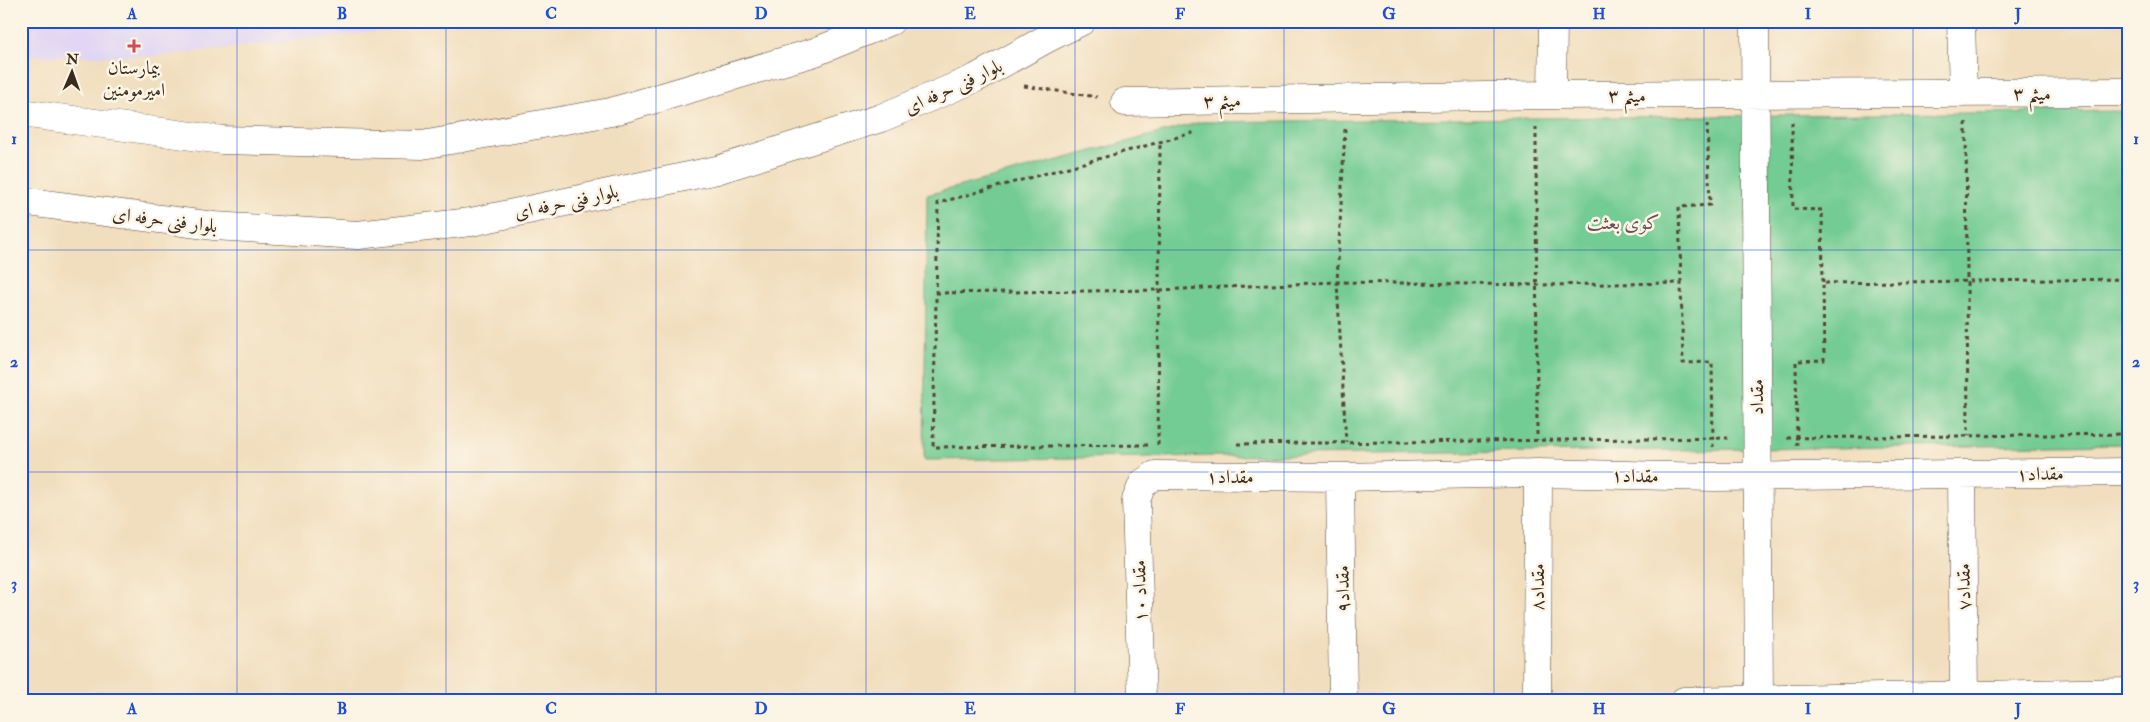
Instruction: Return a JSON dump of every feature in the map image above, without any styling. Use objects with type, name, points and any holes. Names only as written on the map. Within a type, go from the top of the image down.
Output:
[{"type":"street","points":[[21,112],[222,140],[422,145],[610,112],[815,52],[891,21]]},
{"type":"street","name":"بلوار فنی حرفه ای","points":[[21,201],[214,226],[358,235],[471,222],[717,170],[882,118],[976,78],[1082,21]]},
{"type":"street","points":[[1552,95],[1553,21]]},
{"type":"street","name":"مقداد","points":[[1755,21],[1756,476],[1759,700]]},
{"type":"street","points":[[1961,21],[1963,93]]},
{"type":"street","name":"میثم ۳","points":[[1124,102],[1552,95],[2129,92]]},
{"type":"street","name":"مقداد۱","points":[[1143,483],[1155,475],[1340,477],[1538,473],[1714,477],[2129,472]]},
{"type":"street","name":"مقداد۸","points":[[1537,701],[1538,473]]},
{"type":"street","name":"مقداد۷","points":[[1962,474],[1964,698]]},
{"type":"street","name":"مقداد۹","points":[[1340,477],[1343,701]]},
{"type":"street","name":"مقداد ۱۰","points":[[1142,701],[1136,500],[1143,483]]},
{"type":"street","points":[[1684,701],[1964,698],[2129,692]]},
{"type":"path","points":[[1023,86],[1124,102]]},
{"type":"path","points":[[1707,94],[1710,205],[1679,206],[1683,363],[1712,362],[1714,477]]},
{"type":"path","points":[[1792,94],[1793,209],[1822,210],[1823,283],[1824,360],[1796,360],[1797,476]]},
{"type":"path","points":[[1956,122],[1976,122]]},
{"type":"path","points":[[1966,122],[1968,436]]},
{"type":"path","points":[[1756,124],[1802,124]]},
{"type":"path","points":[[1698,125],[1708,125]]},
{"type":"path","points":[[1537,440],[1536,126],[1545,126]]},
{"type":"path","points":[[1336,129],[1354,128]]},
{"type":"path","points":[[1345,129],[1337,282],[1346,442]]},
{"type":"path","points":[[1160,142],[1158,445],[934,447],[938,203],[1202,130]]},
{"type":"path","points":[[1823,283],[2129,280]]},
{"type":"path","points":[[936,293],[1159,290],[1337,282],[1537,285],[1681,283]]},
{"type":"path","points":[[1228,444],[2129,434]]},
{"type":"shaded area","name":"بیمارستان امیرمومنین","points":[[21,21],[446,21],[335,37],[153,56],[21,56]]},
{"type":"green space","points":[[2129,111],[2129,444],[924,460],[927,195],[1201,122]]},
{"type":"place","name":"بیمارستان امیرمومنین","points":[[134,46]]},
{"type":"district","name":"کوی بعثت","points":[[1623,222]]}]
